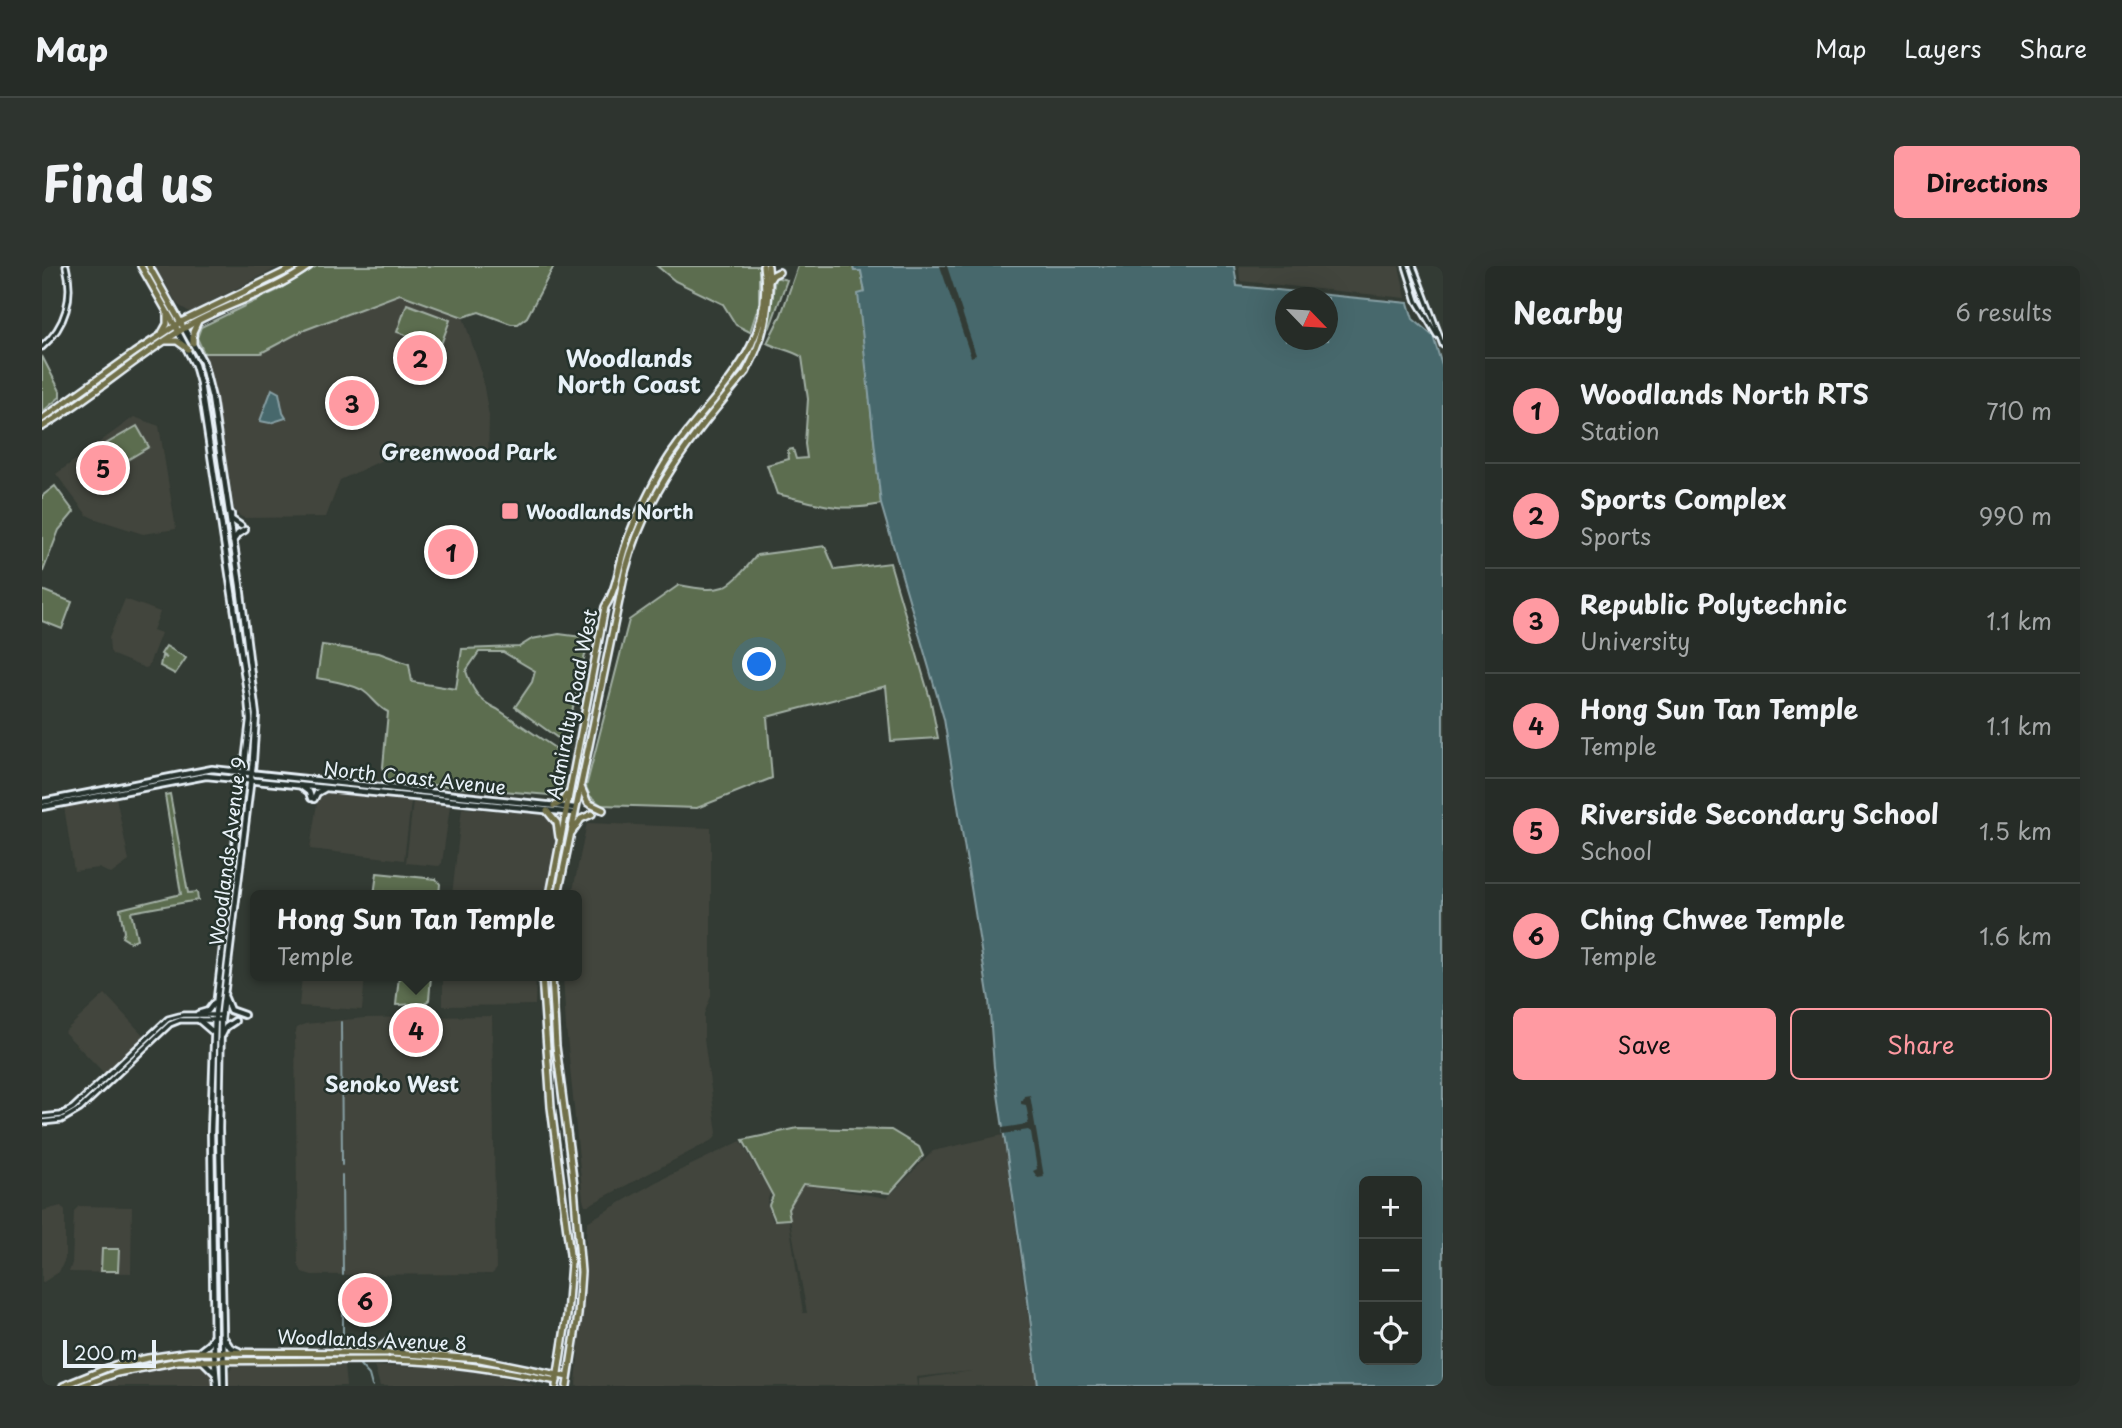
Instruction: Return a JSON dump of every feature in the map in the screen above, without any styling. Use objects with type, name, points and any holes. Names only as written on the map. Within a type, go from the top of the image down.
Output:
[{"type":"main road","points":[[141,266],[180,327]]},
{"type":"main road","points":[[42,427],[161,339],[169,309],[149,266]]},
{"type":"main road","points":[[42,419],[193,316],[297,266]]},
{"type":"main road","points":[[180,327],[281,283],[309,266]]},
{"type":"main road","name":"Admiralty Road West","points":[[725,393],[746,372],[760,344],[766,319],[769,281],[765,266]]},
{"type":"main road","name":"Admiralty Road West","points":[[559,890],[629,559],[648,509],[668,472],[720,404],[755,337],[763,297],[765,266]]},
{"type":"main road","points":[[769,281],[779,272]]},
{"type":"main road","points":[[169,309],[193,316]]},
{"type":"main road","points":[[193,343],[192,332],[200,319]]},
{"type":"main road","name":"Woodlands Avenue 9","points":[[180,327],[203,362],[212,398],[256,708],[251,776],[220,994],[214,1017],[211,1132],[214,1351],[224,1383]]},
{"type":"main road","name":"Woodlands Avenue 9","points":[[180,327],[201,388],[250,720],[220,994],[222,1351],[218,1359],[217,1386]]},
{"type":"main road","points":[[161,339],[177,341],[188,349]]},
{"type":"main road","points":[[720,404],[716,394],[725,393]]},
{"type":"main road","name":"Admiralty Road West","points":[[551,890],[605,607],[613,596],[625,547],[635,521],[675,448],[716,394]]},
{"type":"main road","points":[[226,504],[231,519],[243,528],[232,542]]},
{"type":"main road","points":[[231,587],[235,581],[240,585]]},
{"type":"main road","points":[[238,634],[244,636],[246,630]]},
{"type":"main road","points":[[595,665],[596,670],[603,670],[609,656]]},
{"type":"main road","points":[[591,682],[596,674],[603,677],[603,682]]},
{"type":"main road","points":[[242,795],[230,774],[241,765],[247,755]]},
{"type":"main road","points":[[248,798],[256,785],[267,778],[253,761]]},
{"type":"main road","name":"North Coast Avenue","points":[[42,804],[230,774],[554,806],[566,810]]},
{"type":"main road","name":"North Coast Avenue","points":[[267,778],[301,785],[486,806],[575,811]]},
{"type":"main road","points":[[581,784],[589,803],[603,810]]},
{"type":"main road","points":[[301,785],[312,799],[320,790],[328,787]]},
{"type":"main road","points":[[554,806],[562,802],[570,788]]},
{"type":"main road","points":[[547,811],[558,823],[559,843]]},
{"type":"main road","points":[[570,835],[581,820],[592,814]]},
{"type":"main road","points":[[542,981],[556,1149],[571,1262],[567,1315],[556,1381]]},
{"type":"main road","points":[[552,981],[558,1070],[575,1186],[581,1272],[578,1315],[567,1382]]},
{"type":"main road","points":[[214,1033],[199,1017],[211,1008],[220,994],[230,1010],[244,1015]]},
{"type":"main road","points":[[221,1036],[226,1027],[235,1021]]},
{"type":"main road","points":[[547,1051],[552,1054],[556,1048]]},
{"type":"main road","points":[[550,1072],[553,1068],[558,1070]]},
{"type":"main road","points":[[200,1352],[208,1345],[214,1333]]},
{"type":"main road","points":[[221,1335],[230,1347],[239,1351]]},
{"type":"main road","points":[[375,1352],[389,1342],[403,1353]]},
{"type":"main road","name":"Woodlands Avenue 8","points":[[63,1386],[133,1361],[214,1351],[375,1352],[389,1356],[403,1353],[480,1359],[567,1382]]},
{"type":"main road","name":"Woodlands Avenue 8","points":[[81,1386],[155,1363],[218,1359],[389,1356],[541,1375]]},
{"type":"main road","points":[[549,1386],[541,1375],[554,1367],[561,1357]]},
{"type":"main road","points":[[224,1383],[228,1366],[238,1359]]},
{"type":"main road","points":[[201,1360],[216,1374]]},
{"type":"street","points":[[42,347],[58,329],[68,305],[69,279],[66,266]]},
{"type":"street","points":[[1406,266],[1417,301],[1426,320],[1440,339]]},
{"type":"street","points":[[1413,266],[1443,345]]},
{"type":"street","points":[[42,1120],[61,1120],[80,1109],[170,1024],[199,1017],[221,1017]]},
{"type":"shaded area","points":[[155,266],[281,266],[190,312],[178,305]]},
{"type":"shaded area","points":[[1239,266],[1399,266],[1406,298],[1338,291],[1338,287],[1299,287],[1240,281]]},
{"type":"shaded area","points":[[400,294],[463,317],[481,371],[489,416],[488,462],[412,446],[340,480],[326,517],[244,518],[238,515],[234,508],[215,391],[204,353],[261,353],[302,331]]},
{"type":"shaded area","points":[[134,417],[159,426],[176,529],[143,534],[93,518],[87,515],[56,474]]},
{"type":"shaded area","points":[[125,599],[160,612],[153,630],[161,633],[148,667],[145,668],[113,655],[110,651],[109,638]]},
{"type":"shaded area","points":[[319,790],[411,802],[404,860],[310,849]]},
{"type":"shaded area","points":[[116,797],[129,861],[111,874],[99,868],[74,871],[64,806]]},
{"type":"shaded area","points":[[413,802],[450,806],[442,863],[439,866],[406,863]]},
{"type":"shaded area","points":[[462,808],[548,815],[558,831],[548,890],[453,890]]},
{"type":"shaded area","points":[[587,823],[711,828],[711,996],[704,1014],[704,1039],[717,1133],[714,1139],[589,1205],[585,1205],[583,1199],[563,981],[582,981],[582,890],[573,890]]},
{"type":"shaded area","points":[[302,981],[365,981],[362,1010],[299,1006]]},
{"type":"shaded area","points":[[443,981],[536,981],[535,1005],[443,1006]]},
{"type":"shaded area","points":[[105,994],[144,1036],[105,1074],[64,1032]]},
{"type":"shaded area","points":[[492,1016],[496,1270],[492,1274],[312,1275],[302,1272],[298,1264],[297,1028],[305,1024],[364,1018]]},
{"type":"shaded area","points":[[1003,1135],[1038,1386],[919,1386],[919,1379],[972,1371],[916,1377],[917,1386],[576,1386],[587,1222],[656,1182],[741,1141],[770,1193],[767,1203],[773,1221],[789,1221],[803,1313],[807,1313],[788,1209],[803,1184],[887,1198],[933,1151]]},
{"type":"shaded area","points":[[61,1206],[65,1211],[65,1259],[59,1272],[42,1283],[42,1211]]},
{"type":"shaded area","points":[[79,1206],[132,1207],[131,1273],[69,1272],[72,1263],[74,1211]]},
{"type":"shaded area","points":[[203,1364],[210,1370],[213,1386],[93,1386],[152,1369]]},
{"type":"shaded area","points":[[234,1365],[344,1366],[346,1386],[228,1386],[227,1375]]},
{"type":"shaded area","points":[[374,1366],[483,1372],[538,1386],[380,1386]]},
{"type":"green space","points":[[317,266],[554,266],[527,317],[518,324],[479,312],[463,317],[400,294],[302,331],[261,353],[204,353],[197,338],[201,327],[278,290]]},
{"type":"green space","points":[[657,266],[759,266],[759,304],[750,332],[736,325],[723,304],[675,281]]},
{"type":"green space","points":[[798,266],[853,266],[854,271],[861,271],[865,293],[859,295],[881,504],[840,507],[777,494],[767,465],[789,459],[788,450],[793,449],[796,459],[807,458],[805,444],[808,399],[802,357],[767,343],[781,315]]},
{"type":"green space","points":[[775,277],[787,280],[770,327],[769,326]]},
{"type":"green space","points":[[407,304],[450,320],[440,347],[397,332]]},
{"type":"green space","points":[[42,356],[60,391],[60,397],[42,412]]},
{"type":"green space","points":[[137,426],[149,447],[117,466],[106,444]]},
{"type":"green space","points":[[55,486],[74,512],[59,530],[42,574],[42,496]]},
{"type":"green space","points":[[825,546],[835,570],[890,563],[931,702],[938,738],[891,741],[886,686],[767,717],[772,778],[697,808],[601,805],[590,796],[586,787],[629,620],[679,585],[716,589],[732,582],[757,555]]},
{"type":"green space","points":[[42,590],[72,602],[62,629],[42,621]]},
{"type":"green space","points":[[559,634],[590,638],[579,676],[566,744],[515,707],[532,682],[535,671],[503,652],[479,652],[466,671],[474,689],[485,702],[555,748],[563,786],[549,795],[387,781],[383,767],[388,712],[362,690],[317,678],[322,645],[379,653],[409,664],[412,682],[456,689],[462,649],[519,647],[532,639]]},
{"type":"green space","points":[[166,646],[186,658],[175,674],[160,666],[162,656],[167,658],[161,654]]},
{"type":"green space","points":[[170,794],[188,893],[197,892],[198,900],[131,912],[137,939],[130,942],[122,937],[124,932],[120,909],[181,894],[165,795]]},
{"type":"green space","points":[[377,873],[436,879],[440,884],[439,890],[375,890]]},
{"type":"green space","points":[[398,981],[431,981],[429,1000],[424,1004],[396,1005]]},
{"type":"green space","points":[[798,1128],[891,1130],[919,1147],[923,1156],[890,1193],[803,1184],[788,1209],[790,1219],[775,1220],[769,1205],[773,1196],[743,1140]]},
{"type":"green space","points":[[102,1249],[119,1249],[118,1271],[101,1271]]},
{"type":"water","points":[[853,266],[1234,266],[1237,286],[1275,290],[1275,350],[1338,350],[1338,296],[1408,303],[1413,319],[1433,336],[1443,369],[1443,1386],[1038,1386],[994,1067],[989,1000],[944,719],[881,504],[858,294],[865,292],[861,271],[854,271]]},
{"type":"water","points":[[272,389],[279,393],[286,418],[270,423],[260,421]]},
{"type":"pier","points":[[940,266],[947,266],[976,355],[971,357]]},
{"type":"pier","points":[[1030,1095],[1044,1177],[1038,1178],[1033,1171],[1037,1169],[1031,1132],[1028,1130],[1003,1134],[1002,1128],[1027,1124],[1029,1121],[1026,1105],[1021,1104],[1021,1101],[1024,1096]]},
{"type":"waterway","points":[[341,1022],[342,1165]]},
{"type":"waterway","points":[[342,1175],[343,1275]]},
{"type":"waterway","points":[[343,1288],[343,1343]]},
{"type":"waterway","points":[[360,1365],[369,1375],[372,1386]]},
{"type":"place","name":"Sports Complex","points":[[420,358]]},
{"type":"place","name":"Republic Polytechnic","points":[[352,403]]},
{"type":"place","name":"Riverside Secondary School","points":[[103,468]]},
{"type":"place","name":"Woodlands North","points":[[510,511]]},
{"type":"place","name":"Woodlands North RTS","points":[[451,552]]},
{"type":"place","name":"Hong Sun Tan Temple","points":[[416,1030]]},
{"type":"place","name":"Ching Chwee Temple","points":[[365,1300]]},
{"type":"district","name":"Woodlands North Coast","points":[[629,370]]},
{"type":"district","name":"Greenwood Park","points":[[469,451]]},
{"type":"district","name":"Senoko West","points":[[392,1083]]}]
